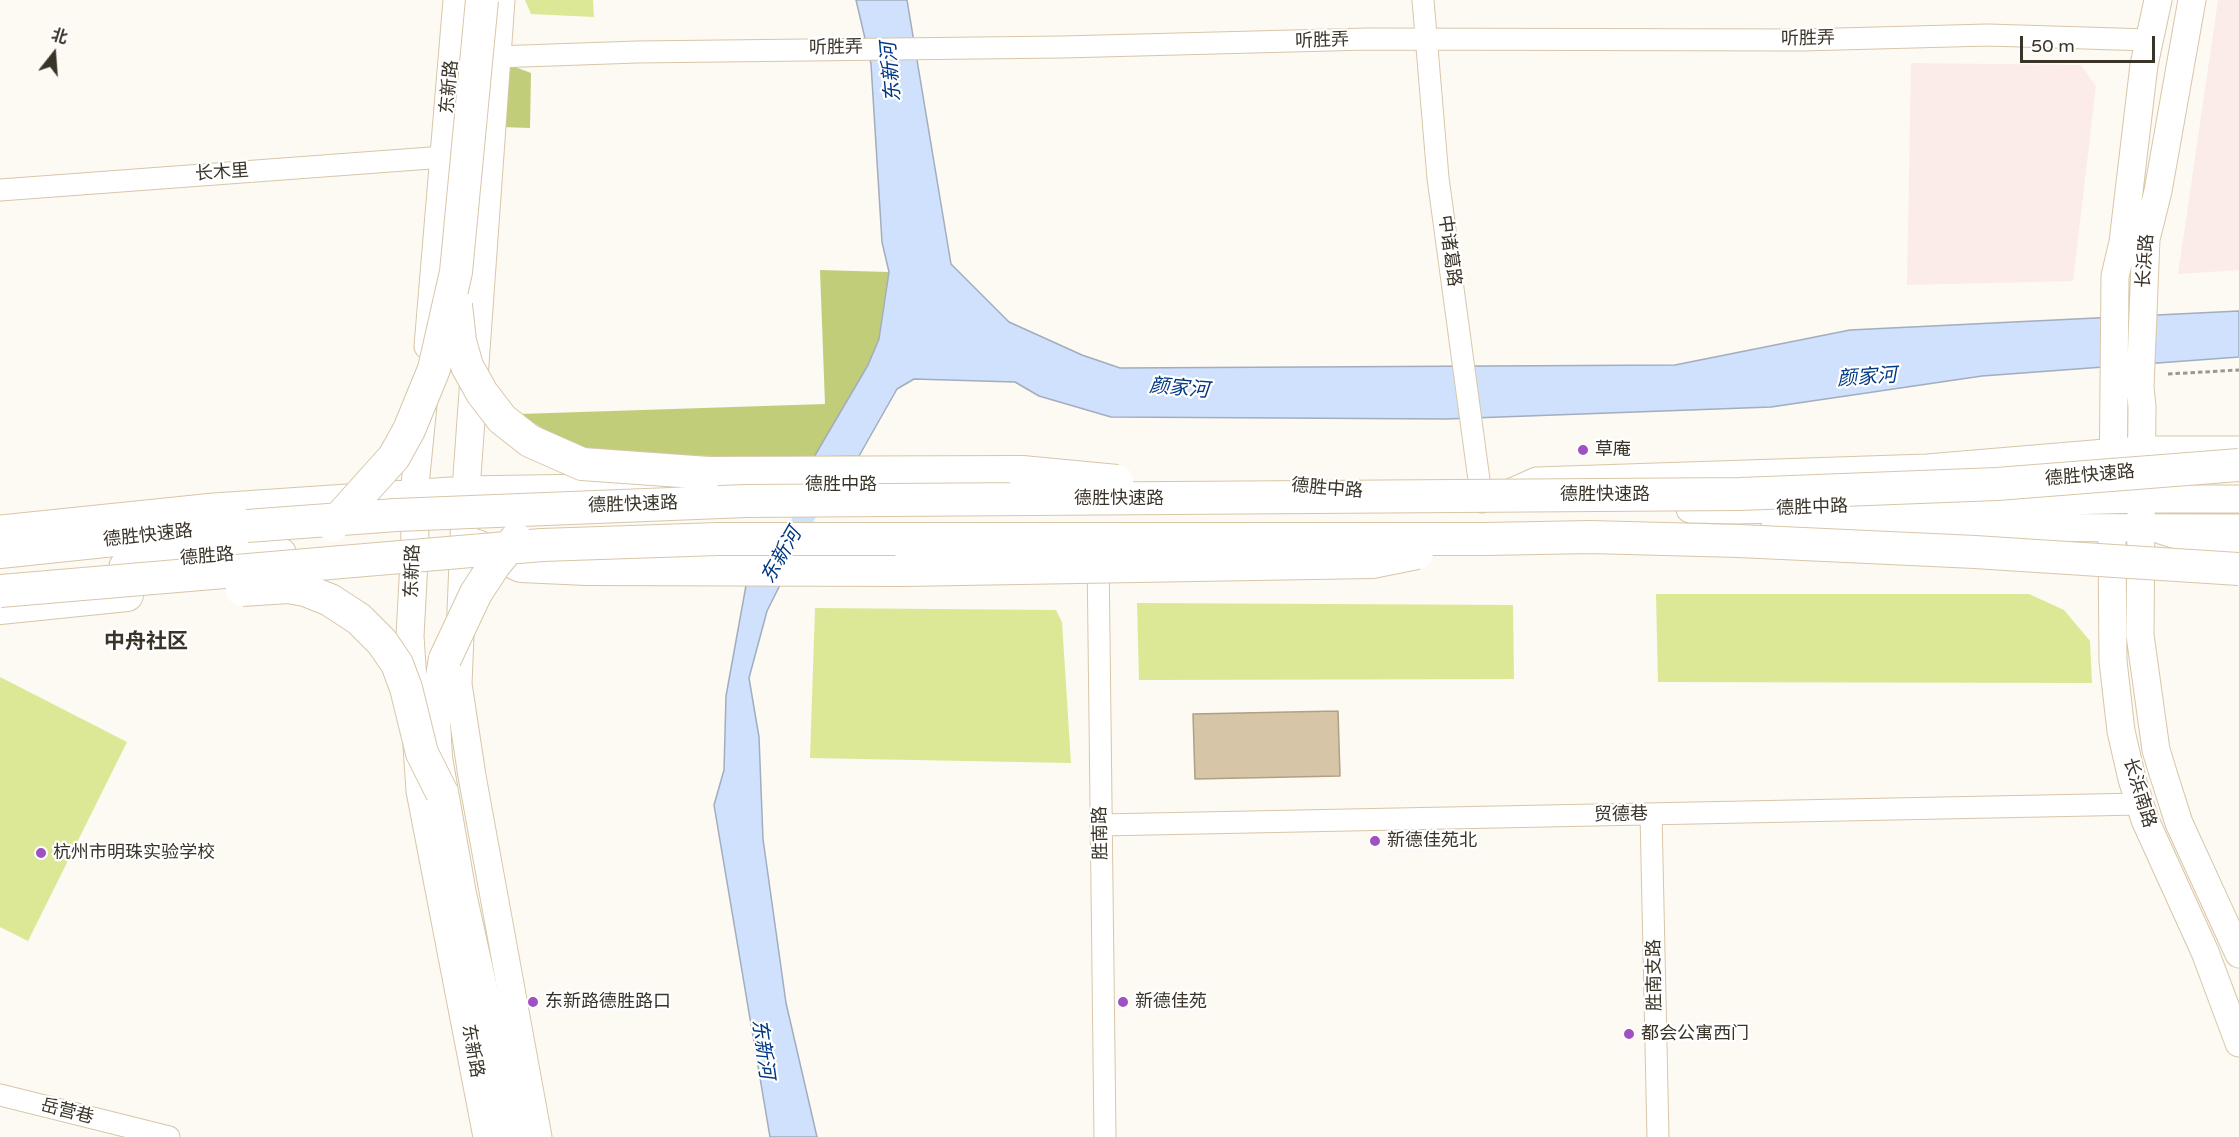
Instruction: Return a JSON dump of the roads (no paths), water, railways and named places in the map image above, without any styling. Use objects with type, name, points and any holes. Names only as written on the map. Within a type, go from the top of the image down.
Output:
[{"type":"highway","points":[[482,0],[456,272],[457,321],[467,366],[482,393],[502,419],[530,441],[582,464],[708,473],[1022,472],[1280,498]]},
{"type":"highway","points":[[184,590],[299,546],[338,522],[377,479],[394,457],[409,430],[434,369],[456,272]]},
{"type":"highway","name":"德胜快速路","points":[[0,552],[247,526],[553,507],[746,501],[1740,494],[1997,484],[2239,465]]},
{"type":"highway","points":[[511,1137],[505,1097],[460,894],[442,793],[434,722],[445,658],[457,628],[495,564],[516,539],[547,517],[600,498],[669,480],[708,473]]},
{"type":"highway","name":"德胜快速路","points":[[0,591],[542,545],[718,540],[1590,537],[1845,545],[2239,569]]},
{"type":"highway","points":[[466,540],[520,566],[587,569],[902,570],[1372,562],[1486,539]]},
{"type":"highway","points":[[0,608],[184,590],[204,593],[288,587],[330,600],[359,619],[382,642],[397,663],[422,753],[442,793]]},
{"type":"main road","name":"东新路","points":[[457,0],[414,495],[415,543],[410,636],[420,791],[487,1137]]},
{"type":"main road","points":[[501,0],[495,57],[466,489],[466,540],[458,684],[472,776],[538,1137]]},
{"type":"main road","name":"长浜路","points":[[2112,527],[2115,276],[2123,242],[2144,65],[2158,0]]},
{"type":"main road","name":"长浜路","points":[[2140,527],[2140,387],[2146,239],[2160,181],[2192,0]]},
{"type":"main road","name":"德胜中路","points":[[414,495],[466,489],[1257,482],[1482,502],[1739,510],[2140,499],[2239,499]]},
{"type":"main road","points":[[0,529],[214,507],[414,495]]},
{"type":"main road","name":"德胜中路","points":[[415,543],[584,533],[1487,525],[2239,528]]},
{"type":"main road","name":"长浜南路","points":[[2112,527],[2111,599],[2116,695],[2121,731],[2140,804],[2155,844],[2205,952],[2239,1043]]},
{"type":"main road","name":"长浜南路","points":[[2140,527],[2140,635],[2156,750],[2179,824],[2239,954]]},
{"type":"main road","name":"德胜路","points":[[0,581],[188,558],[415,543]]},
{"type":"street","name":"中诸葛路","points":[[1423,0],[1438,178],[1482,502]]},
{"type":"street","name":"听胜弄","points":[[495,57],[839,48],[1428,40],[1802,40],[1988,35],[2149,40]]},
{"type":"street","name":"长木里","points":[[0,190],[444,157]]},
{"type":"street","points":[[1482,502],[1536,478],[1927,465],[2141,447],[2239,447]]},
{"type":"street","points":[[2140,527],[2196,544],[2239,546]]},
{"type":"street","name":"胜南路","points":[[1098,529],[1105,1137]]},
{"type":"street","name":"贸德巷","points":[[1101,825],[2140,804]]},
{"type":"street","name":"胜南支路","points":[[1651,814],[1658,1137]]},
{"type":"street","name":"岳营巷","points":[[0,1095],[169,1137]]},
{"type":"water","name":"颜家河","points":[[856,0],[907,0],[951,264],[1009,322],[1082,355],[1120,368],[1675,365],[1850,330],[2239,311],[2239,357],[1982,376],[1771,407],[1446,419],[1111,417],[1039,396],[1015,382],[914,379],[897,389],[859,456],[814,457],[868,365],[879,339],[889,272],[882,242],[871,64]]},
{"type":"water","points":[[747,580],[782,581],[767,611],[749,678],[759,737],[763,839],[786,1003],[817,1137],[770,1137],[714,805],[724,770],[726,696]]},
{"type":"waterway","name":"东新河","points":[[788,546],[818,493]]},
{"type":"place","name":"草庵","points":[[1583,450]]},
{"type":"place","name":"新德佳苑北","points":[[1375,841]]},
{"type":"place","name":"杭州市明珠实验学校","points":[[41,853]]},
{"type":"place","name":"东新路德胜路口","points":[[533,1002]]},
{"type":"place","name":"新德佳苑","points":[[1123,1002]]},
{"type":"place","name":"都会公寓西门","points":[[1629,1034]]},
{"type":"district","name":"中舟社区","points":[[146,642]]}]
